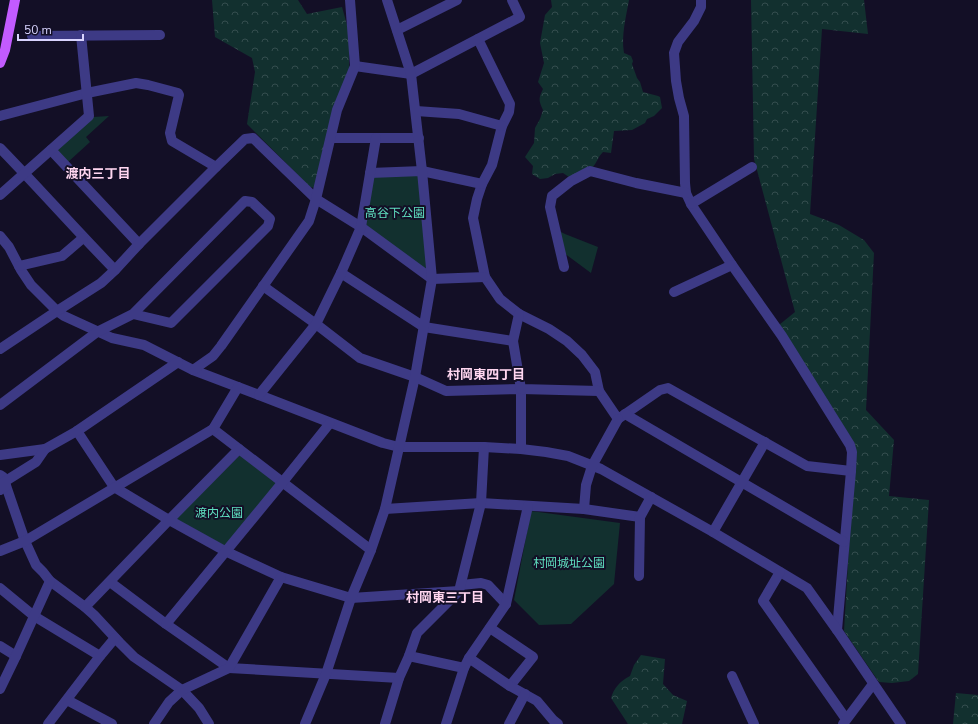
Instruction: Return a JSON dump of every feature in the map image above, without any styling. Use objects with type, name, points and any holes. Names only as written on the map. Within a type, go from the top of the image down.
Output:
[{"type":"main road","points":[[0,63],[5,50],[15,0]]},
{"type":"street","points":[[193,370],[213,356],[221,346],[309,221],[316,199],[337,110],[354,66],[350,0]]},
{"type":"street","points":[[305,724],[326,674],[351,598],[371,550],[385,509],[415,377],[432,279],[416,111],[411,74],[387,0]]},
{"type":"street","points":[[397,30],[456,0]]},
{"type":"street","points":[[354,66],[411,74],[520,17],[512,0]]},
{"type":"street","points":[[701,0],[701,7],[694,21],[678,42],[674,53],[676,81],[684,116],[684,183],[686,193],[691,204],[782,336],[850,445],[852,452],[851,470],[837,630]]},
{"type":"street","points":[[32,36],[160,35]]},
{"type":"street","points":[[0,195],[89,116],[81,36]]},
{"type":"street","points":[[478,39],[510,104],[509,112],[502,126],[492,165],[482,184],[477,199],[473,218],[485,277],[500,299],[519,314],[549,329],[582,355],[595,372],[599,391],[622,416],[742,482],[844,542]]},
{"type":"street","points":[[0,116],[87,93],[136,83],[148,85],[178,93],[179,95],[170,132],[172,141],[216,167]]},
{"type":"street","points":[[416,111],[459,114],[502,126]]},
{"type":"street","points":[[0,349],[101,283],[245,139],[253,138],[316,199],[361,227],[432,279],[485,277]]},
{"type":"street","points":[[331,138],[418,138]]},
{"type":"street","points":[[260,395],[316,324],[341,273],[361,227],[376,138]]},
{"type":"street","points":[[0,148],[25,173],[83,238],[115,270]]},
{"type":"street","points":[[51,150],[139,244]]},
{"type":"street","points":[[691,204],[752,167]]},
{"type":"street","points":[[370,173],[422,171],[482,184]]},
{"type":"street","points":[[564,267],[550,207],[552,196],[571,180],[590,171],[636,183],[686,193]]},
{"type":"street","points":[[0,405],[97,332],[133,314],[245,201],[252,202],[270,219],[268,226],[171,323],[133,314]]},
{"type":"street","points":[[0,236],[9,247],[19,266],[32,285],[57,311],[64,316],[112,338],[144,345],[193,370],[383,443],[399,447],[484,447],[521,449],[568,456],[601,469],[713,532],[807,588],[901,724]]},
{"type":"street","points":[[19,266],[62,256],[83,238]]},
{"type":"street","points":[[674,292],[732,265]]},
{"type":"street","points":[[341,273],[424,327],[513,341]]},
{"type":"street","points":[[263,286],[360,358],[415,377],[446,391],[521,389],[599,391]]},
{"type":"street","points":[[519,314],[513,341],[521,389],[521,449]]},
{"type":"street","points":[[0,455],[45,449],[77,431],[178,362]]},
{"type":"street","points":[[0,551],[25,542],[212,429],[238,387]]},
{"type":"street","points":[[584,509],[586,485],[592,466],[622,416],[660,390],[668,388],[807,466],[851,470]]},
{"type":"street","points":[[166,624],[330,423]]},
{"type":"street","points":[[212,429],[371,550]]},
{"type":"street","points":[[77,431],[114,487],[225,551],[281,577],[351,598],[460,588],[481,583],[488,585],[506,604]]},
{"type":"street","points":[[713,532],[765,442]]},
{"type":"street","points":[[385,724],[399,678],[417,633],[460,588],[481,503],[484,447]]},
{"type":"street","points":[[45,449],[36,462],[3,483],[25,542],[36,565],[50,581],[94,615],[134,657],[182,690],[199,708],[209,724]]},
{"type":"street","points":[[85,607],[239,450]]},
{"type":"street","points":[[639,576],[640,516],[651,497]]},
{"type":"street","points":[[385,509],[481,503],[584,509],[640,516]]},
{"type":"street","points":[[446,724],[464,668],[469,658],[506,604],[528,506]]},
{"type":"street","points":[[780,572],[763,601],[844,722],[873,684]]},
{"type":"street","points":[[229,668],[281,577]]},
{"type":"street","points":[[0,689],[50,581]]},
{"type":"street","points":[[110,582],[166,624],[229,668]]},
{"type":"street","points":[[0,588],[34,616],[100,656]]},
{"type":"street","points":[[490,628],[533,657],[510,686]]},
{"type":"street","points":[[48,724],[115,638]]},
{"type":"street","points":[[0,646],[16,656]]},
{"type":"street","points":[[409,656],[464,668]]},
{"type":"street","points":[[469,658],[510,686],[537,701],[558,724]]},
{"type":"street","points":[[154,724],[169,702],[182,690],[229,668],[399,678]]},
{"type":"street","points":[[732,676],[754,724]]},
{"type":"street","points":[[509,724],[525,694]]},
{"type":"street","points":[[67,700],[99,721],[112,724]]},
{"type":"green space","points":[[212,0],[298,0],[307,14],[342,7],[349,32],[349,69],[315,188],[310,187],[247,124],[255,72],[252,58],[215,37]]},
{"type":"green space","points":[[551,0],[629,0],[623,33],[624,53],[631,56],[633,61],[632,64],[643,92],[660,97],[662,108],[654,116],[647,119],[645,123],[632,130],[614,131],[611,153],[603,152],[592,168],[569,177],[563,173],[540,179],[532,174],[533,166],[525,157],[534,143],[535,128],[543,110],[540,95],[543,89],[538,82],[544,63],[540,43],[545,15],[552,7]]},
{"type":"green space","points":[[751,0],[864,0],[868,34],[822,29],[810,214],[839,225],[864,240],[874,253],[866,410],[894,440],[889,496],[929,500],[918,674],[909,681],[892,683],[879,682],[844,631],[855,444],[779,325],[795,312],[754,159]]},
{"type":"green space","points":[[109,116],[86,137],[90,142],[68,162],[56,150],[93,117]]},
{"type":"green space","name":"高谷下公園","points":[[420,175],[427,271],[366,225],[373,176]]},
{"type":"green space","points":[[557,230],[598,247],[591,273],[564,253]]},
{"type":"green space","name":"渡内公園","points":[[240,455],[277,484],[225,546],[176,519]]},
{"type":"green space","name":"村岡城址公園","points":[[531,511],[620,523],[614,584],[571,624],[539,625],[514,600]]},
{"type":"green space","points":[[641,655],[665,659],[663,684],[673,695],[687,701],[682,724],[628,724],[611,698],[618,685],[630,676],[634,665]]},
{"type":"green space","points":[[956,693],[978,695],[978,724],[953,724]]},
{"type":"district","name":"渡内三丁目","points":[[98,174]]},
{"type":"district","name":"村岡東四丁目","points":[[486,375]]},
{"type":"district","name":"村岡東三丁目","points":[[445,598]]}]
